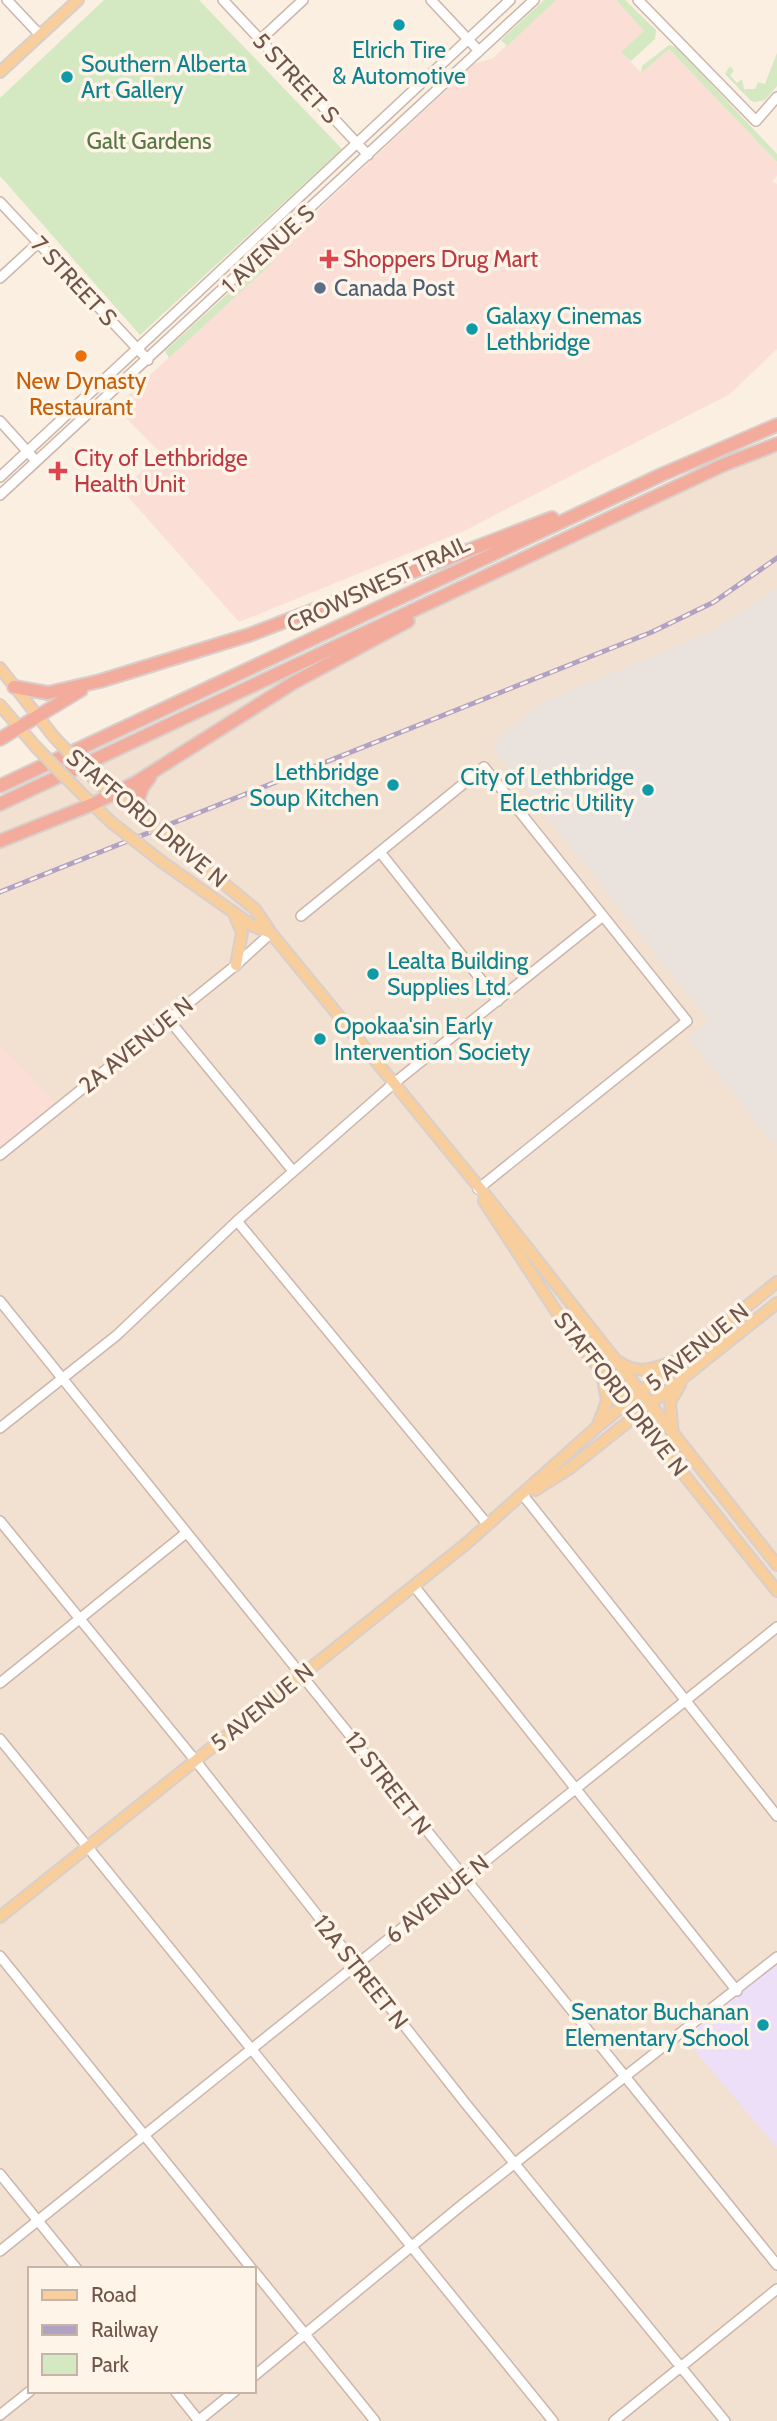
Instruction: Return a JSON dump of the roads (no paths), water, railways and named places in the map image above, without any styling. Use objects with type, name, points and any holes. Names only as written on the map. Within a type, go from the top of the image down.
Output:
[{"type":"highway","points":[[14,687],[48,693],[100,681],[292,619],[661,475],[777,419]]},
{"type":"highway","name":"CROWSNEST TRAIL","points":[[0,786],[661,475],[777,425]]},
{"type":"highway","name":"CROWSNEST TRAIL","points":[[0,804],[575,534],[777,444]]},
{"type":"highway","points":[[723,466],[777,449]]},
{"type":"highway","points":[[0,841],[115,794],[158,770],[204,737],[293,683],[575,534]]},
{"type":"highway","points":[[0,739],[37,719],[72,694],[100,681]]},
{"type":"highway","points":[[148,822],[138,811],[139,794],[158,770]]},
{"type":"main road","points":[[0,72],[78,0]]},
{"type":"main road","name":"STAFFORD DRIVE N","points":[[0,668],[37,719],[97,782],[138,811]]},
{"type":"main road","name":"STAFFORD DRIVE N","points":[[0,705],[35,746],[111,822],[162,862],[253,926],[271,933]]},
{"type":"main road","name":"STAFFORD DRIVE N","points":[[148,822],[255,909],[271,933],[496,1208],[608,1355],[777,1565]]},
{"type":"main road","points":[[232,911],[242,933],[236,965]]},
{"type":"main road","name":"STAFFORD DRIVE N","points":[[478,1189],[551,1306],[777,1591]]},
{"type":"main road","name":"5 AVENUE N","points":[[0,1917],[414,1586],[523,1495],[598,1426],[777,1282]]},
{"type":"main road","name":"5 AVENUE N","points":[[523,1495],[565,1472],[777,1303]]},
{"type":"main road","points":[[608,1355],[636,1371],[682,1359]]},
{"type":"main road","points":[[598,1426],[607,1401],[601,1370]]},
{"type":"main road","points":[[673,1436],[670,1402],[685,1377]]},
{"type":"street","points":[[7,0],[40,35]]},
{"type":"street","name":"5 STREET S","points":[[223,0],[368,155]]},
{"type":"street","points":[[261,40],[303,0]]},
{"type":"street","points":[[431,0],[479,51]]},
{"type":"street","name":"1 AVENUE S","points":[[0,477],[510,0]]},
{"type":"street","name":"1 AVENUE S","points":[[0,495],[534,0]]},
{"type":"street","points":[[638,0],[756,121],[777,97]]},
{"type":"street","name":"7 STREET S","points":[[0,201],[148,360]]},
{"type":"street","points":[[0,278],[38,243]]},
{"type":"street","points":[[0,421],[36,461]]},
{"type":"street","points":[[301,916],[484,767],[687,1021],[478,1189]]},
{"type":"street","points":[[380,852],[498,1001]]},
{"type":"street","points":[[0,1428],[117,1335],[237,1221],[393,1084],[604,916]]},
{"type":"street","name":"2A AVENUE N","points":[[0,1155],[169,1020],[271,933]]},
{"type":"street","points":[[169,1020],[293,1171]]},
{"type":"street","points":[[237,1221],[488,1525]]},
{"type":"street","name":"12 STREET N","points":[[0,1301],[303,1674],[462,1878],[777,2265]]},
{"type":"street","points":[[523,1495],[777,1816]]},
{"type":"street","name":"12A STREET N","points":[[0,1521],[81,1618],[355,1965],[725,2421]]},
{"type":"street","points":[[0,1683],[186,1533]]},
{"type":"street","points":[[414,1586],[737,1990]]},
{"type":"street","name":"6 AVENUE N","points":[[0,2251],[777,1627]]},
{"type":"street","points":[[0,1739],[89,1846],[410,2248],[553,2421]]},
{"type":"street","points":[[0,1956],[251,2267]]},
{"type":"street","points":[[256,2374],[515,2163],[777,1957]]},
{"type":"street","points":[[0,2174],[75,2267]]},
{"type":"street","points":[[256,2274],[376,2421]]},
{"type":"street","points":[[614,2421],[777,2289]]},
{"type":"street","points":[[0,2415],[28,2393]]},
{"type":"street","points":[[177,2393],[199,2421],[233,2393]]},
{"type":"railway","points":[[0,892],[652,632],[714,602],[777,558]]},
{"type":"place","name":"Elrich Tire & Automotive","points":[[399,25]]},
{"type":"place","name":"Southern Alberta Art Gallery","points":[[67,77]]},
{"type":"place","name":"Shoppers Drug Mart","points":[[329,259]]},
{"type":"place","name":"Canada Post","points":[[320,288]]},
{"type":"place","name":"Galaxy Cinemas Lethbridge","points":[[472,329]]},
{"type":"place","name":"New Dynasty Restaurant","points":[[81,356]]},
{"type":"place","name":"City of Lethbridge Health Unit","points":[[58,471]]},
{"type":"place","name":"Lethbridge Soup Kitchen","points":[[393,785]]},
{"type":"place","name":"City of Lethbridge Electric Utility","points":[[648,790]]},
{"type":"place","name":"Lealta Building Supplies Ltd.","points":[[373,974]]},
{"type":"place","name":"Opokaa'sin Early Intervention Society","points":[[320,1039]]},
{"type":"place","name":"Senator Buchanan Elementary School","points":[[763,2025]]},
{"type":"park label","name":"Galt Gardens","points":[[149,141]]}]
